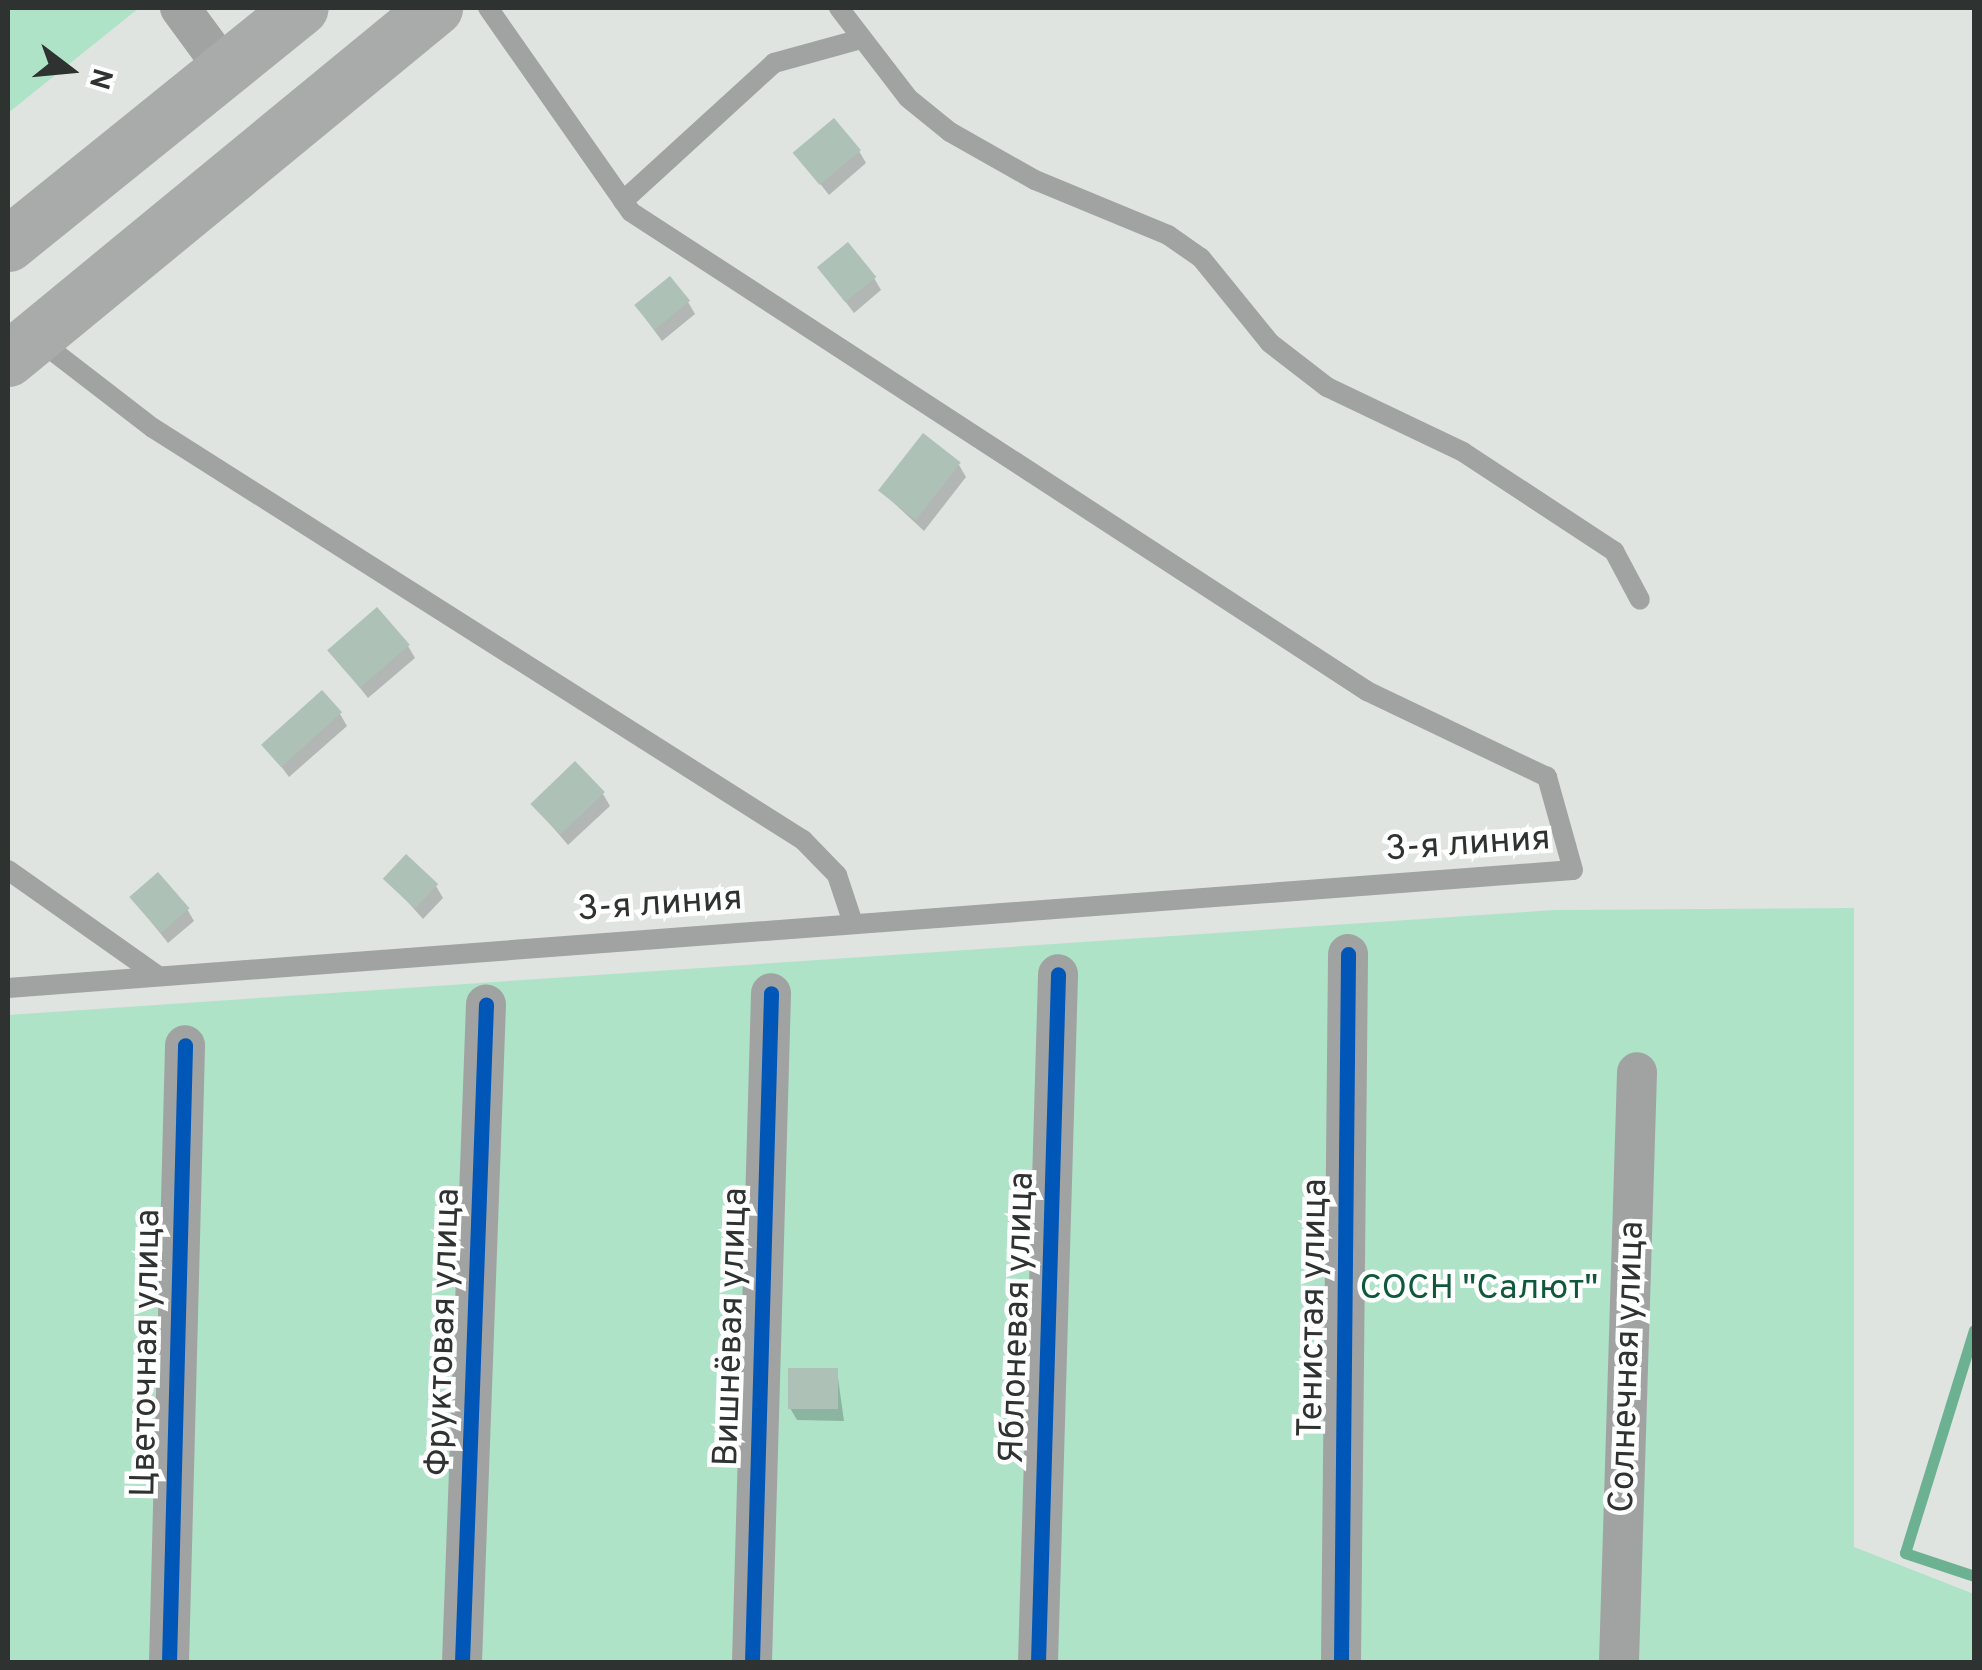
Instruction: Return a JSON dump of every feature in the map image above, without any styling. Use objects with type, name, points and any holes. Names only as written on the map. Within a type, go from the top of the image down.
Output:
[{"type":"highway","points":[[8,244],[301,8]]},
{"type":"highway","points":[[21,348],[435,8]]},
{"type":"street","points":[[180,8],[224,68]]},
{"type":"street","name":"Тенистая улица","points":[[1341,1662],[1348,954]]},
{"type":"street","name":"Яблоневая улица","points":[[1038,1662],[1058,974]]},
{"type":"street","name":"Вишнёвая улица","points":[[752,1662],[772,993]]},
{"type":"street","name":"Фруктовая улица","points":[[462,1662],[486,1004]]},
{"type":"street","name":"Цветочная улица","points":[[169,1662],[185,1045]]},
{"type":"street","name":"Солнечная улица","points":[[1619,1662],[1638,1072]]},
{"type":"lane","name":"3-я линия","points":[[8,988],[1573,870],[1547,778],[1367,691],[624,201],[488,8]]},
{"type":"lane","points":[[839,8],[857,40],[950,132],[1200,258],[1270,343],[1328,387],[1463,452],[1614,551],[1640,600]]},
{"type":"lane","points":[[624,201],[774,63],[857,40]]},
{"type":"lane","points":[[21,348],[803,840],[836,875],[853,923]]},
{"type":"lane","points":[[8,870],[157,975]]},
{"type":"green space","points":[[8,8],[139,8],[8,113]]},
{"type":"green space","name":"СОСН \"Салют\"","points":[[1854,908],[1854,1547],[1974,1594],[1974,1662],[8,1662],[8,1015],[1554,910]]},
{"type":"building","points":[[834,118],[861,150],[820,185],[793,153]]},
{"type":"building","points":[[848,242],[876,277],[845,302],[817,267]]},
{"type":"building","points":[[670,276],[690,301],[654,330],[634,305]]},
{"type":"building","points":[[923,433],[961,463],[916,520],[878,491]]},
{"type":"building","points":[[377,607],[410,645],[360,688],[327,650]]},
{"type":"building","points":[[322,690],[342,712],[281,767],[261,745]]},
{"type":"building","points":[[575,761],[605,792],[560,835],[530,804]]},
{"type":"building","points":[[406,854],[438,884],[415,909],[383,879]]},
{"type":"building","points":[[158,872],[189,908],[161,933],[129,897]]},
{"type":"building","points":[[788,1368],[838,1368],[838,1409],[788,1409]]},
{"type":"waterway","points":[[1974,1330],[1905,1553],[1974,1576]]},
{"type":"cycle path","points":[[1341,1662],[1348,954]]},
{"type":"cycle path","points":[[1038,1662],[1058,974]]},
{"type":"cycle path","points":[[752,1662],[771,993]]},
{"type":"cycle path","points":[[462,1662],[486,1004]]},
{"type":"cycle path","points":[[169,1662],[185,1045]]}]
